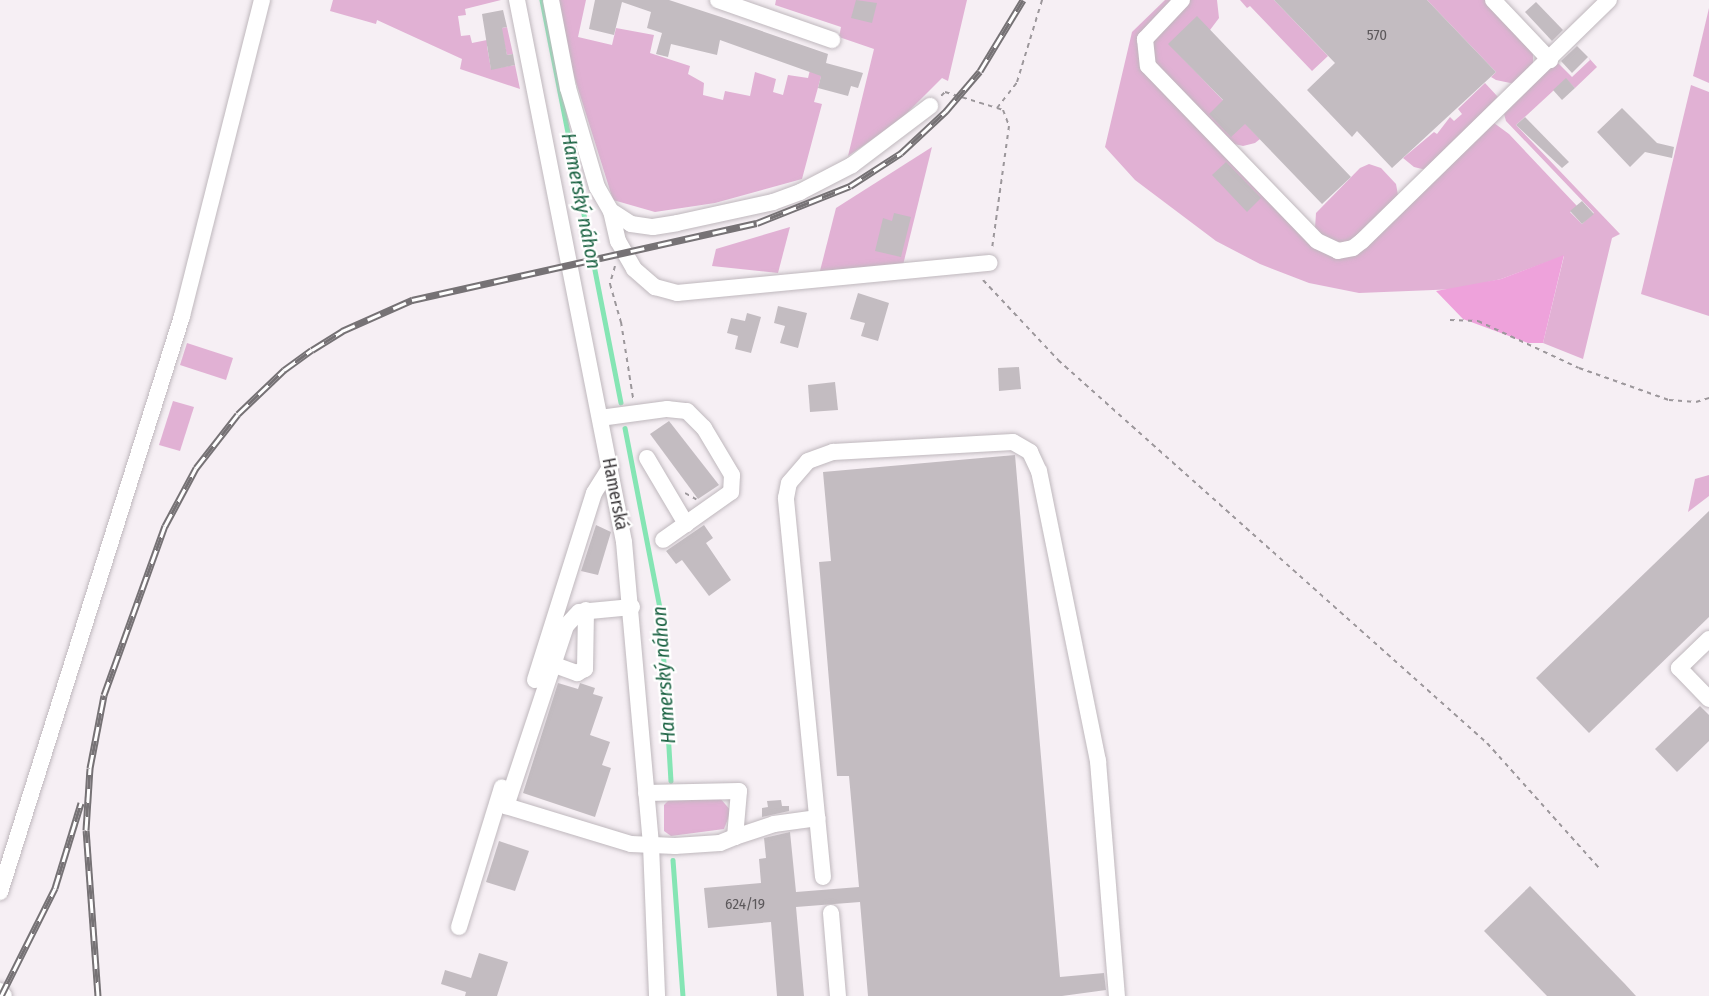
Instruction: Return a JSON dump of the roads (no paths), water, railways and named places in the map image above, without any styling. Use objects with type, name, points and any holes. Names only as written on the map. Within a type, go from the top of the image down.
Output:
[{"type":"street","points":[[0,892],[182,316],[261,0]]},
{"type":"street","name":"Hamerská","points":[[517,0],[600,418],[632,607],[651,845],[657,996]]},
{"type":"street","points":[[551,0],[583,144],[597,187],[611,211],[625,255],[649,284],[677,293],[985,265]]},
{"type":"street","points":[[718,0],[760,7],[832,40]]},
{"type":"street","points":[[1182,0],[1145,39],[1148,66],[1329,250],[1353,248],[1362,241],[1609,0]]},
{"type":"street","points":[[1493,0],[1550,60]]},
{"type":"street","points":[[611,211],[631,224],[653,227],[773,202],[852,165],[930,106]]},
{"type":"street","points":[[600,418],[635,412],[683,410],[704,428],[734,484],[731,492],[663,540]]},
{"type":"street","points":[[823,877],[786,498],[789,483],[808,461],[833,453],[1006,441],[1022,446],[1039,471],[1098,761],[1118,996]]},
{"type":"street","points":[[647,458],[686,524]]},
{"type":"street","points":[[459,927],[594,493],[609,467]]},
{"type":"street","points":[[632,607],[579,612],[566,626],[506,806],[614,842],[651,845],[720,843],[774,824],[818,818]]},
{"type":"street","points":[[552,664],[577,673],[585,669],[586,610]]},
{"type":"street","points":[[1709,639],[1679,668],[1709,699]]},
{"type":"street","points":[[646,793],[706,785],[739,788],[735,837]]},
{"type":"street","points":[[831,913],[838,996]]},
{"type":"street","points":[[0,991],[4,996]]},
{"type":"waterway","name":"Hamerský náhon","points":[[542,0],[621,402]]},
{"type":"waterway","name":"Hamerský náhon","points":[[625,428],[661,613],[671,781]]},
{"type":"waterway","name":"Hamerský náhon","points":[[673,860],[683,996]]},
{"type":"railway","points":[[98,996],[86,830],[90,768],[104,695],[165,526],[196,468],[238,414],[284,370],[312,350],[342,331],[412,300],[757,223],[850,186],[901,153],[946,111],[980,71],[1023,0]]},
{"type":"railway","points":[[1,996],[55,888],[81,803]]}]
